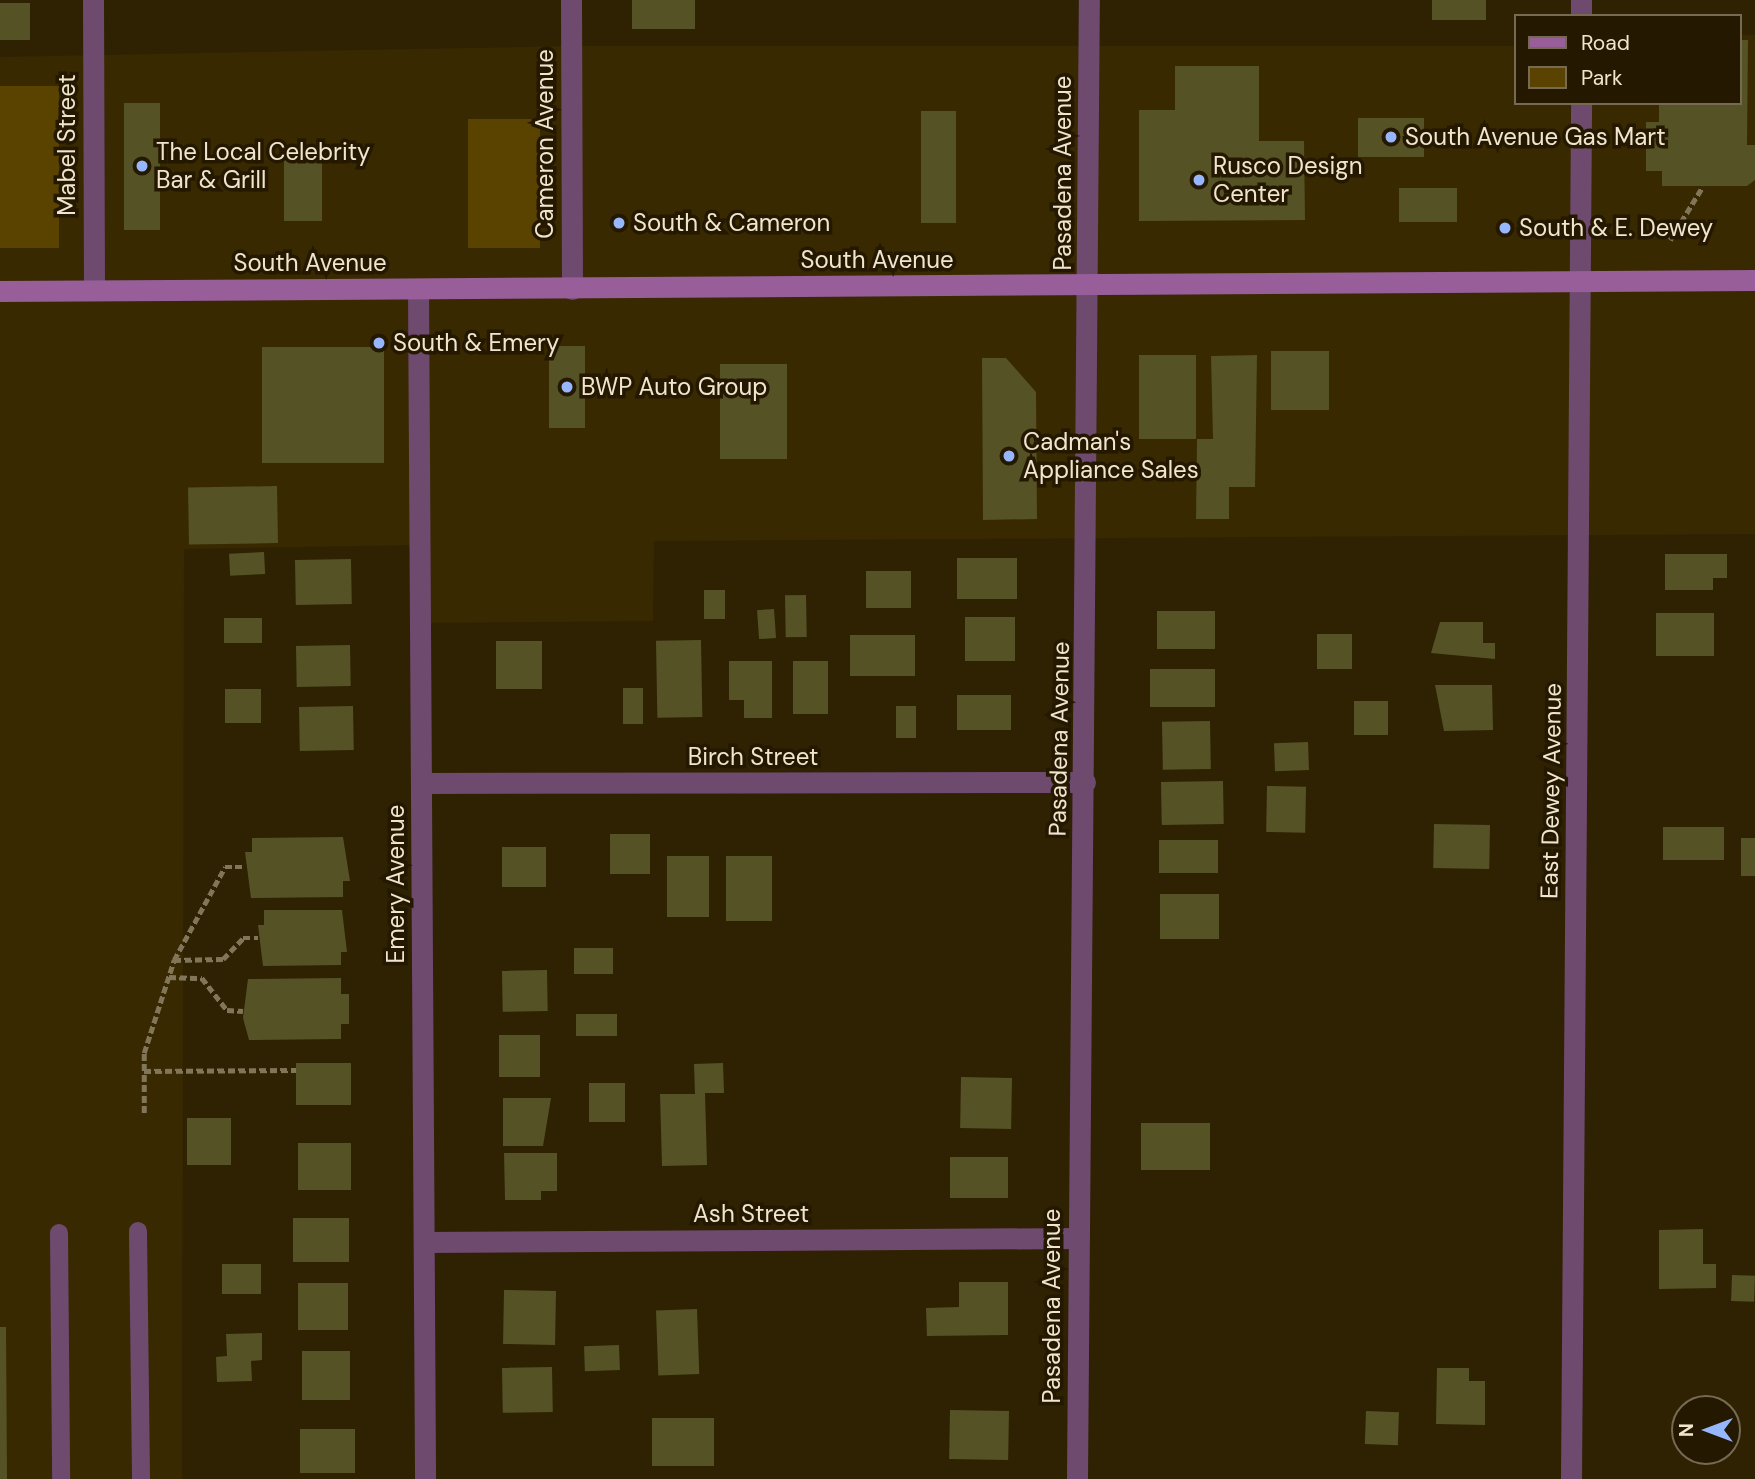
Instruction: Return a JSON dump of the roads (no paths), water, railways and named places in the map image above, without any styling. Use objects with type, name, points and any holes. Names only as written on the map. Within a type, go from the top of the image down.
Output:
[{"type":"main road","name":"South Avenue","points":[[0,291],[1755,281]]},
{"type":"street","name":"Mabel Street","points":[[93,0],[94,290]]},
{"type":"street","name":"Cameron Avenue","points":[[571,0],[572,289]]},
{"type":"street","name":"Pasadena Avenue","points":[[1077,1479],[1085,782],[1089,0]]},
{"type":"street","name":"East Dewey Avenue","points":[[1571,1479],[1581,105]]},
{"type":"street","name":"Emery Avenue","points":[[418,289],[425,1479]]},
{"type":"street","name":"Birch Street","points":[[422,783],[1085,782]]},
{"type":"street","name":"Ash Street","points":[[424,1242],[1079,1238]]},
{"type":"lane","points":[[138,1231],[141,1479]]},
{"type":"lane","points":[[59,1233],[61,1479]]},
{"type":"place","name":"South Avenue Gas Mart","points":[[1391,137]]},
{"type":"place","name":"The Local Celebrity Bar & Grill","points":[[142,166]]},
{"type":"place","name":"Rusco Design Center","points":[[1199,180]]},
{"type":"place","name":"South & Cameron","points":[[619,223]]},
{"type":"place","name":"South & E. Dewey","points":[[1505,228]]},
{"type":"place","name":"South & Emery","points":[[379,343]]},
{"type":"place","name":"BWP Auto Group","points":[[567,387]]},
{"type":"place","name":"Cadman's Appliance Sales","points":[[1009,456]]}]
